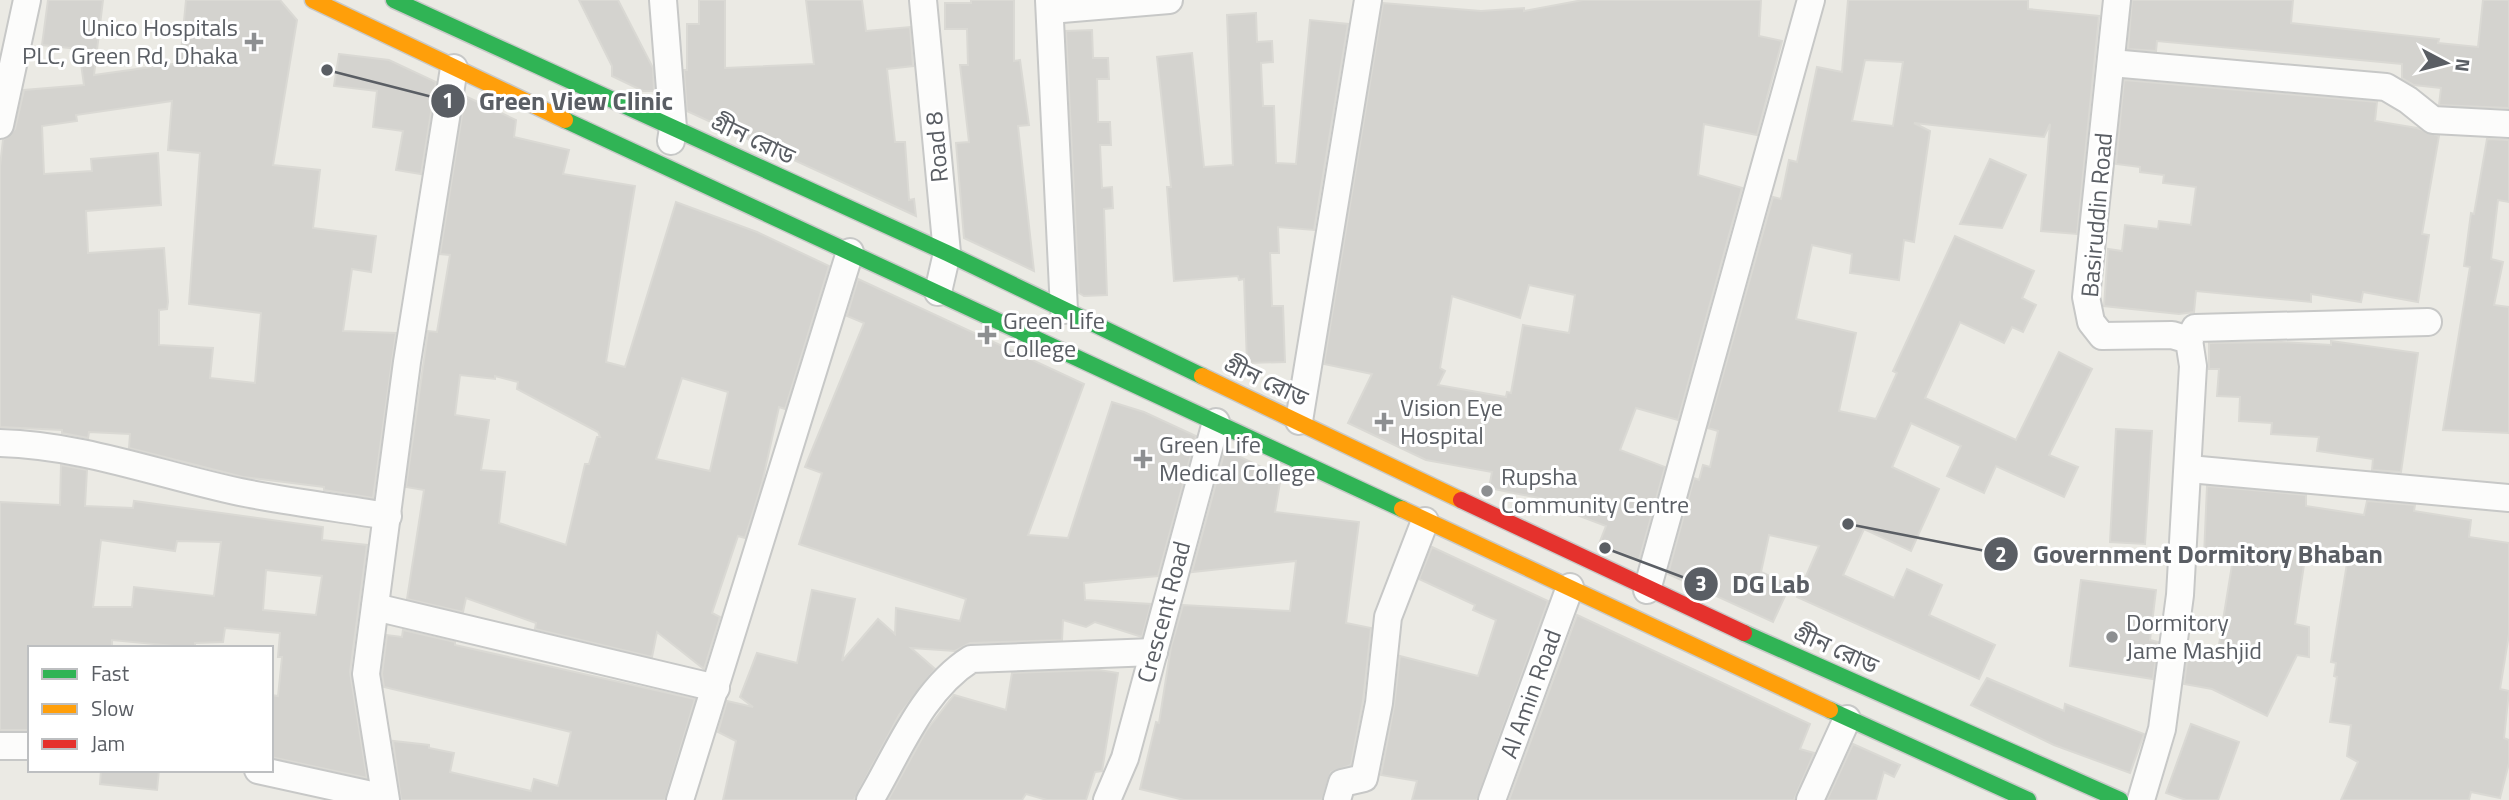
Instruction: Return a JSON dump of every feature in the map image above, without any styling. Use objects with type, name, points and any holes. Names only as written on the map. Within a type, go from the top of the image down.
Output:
[{"type":"main road","points":[[313,0],[667,169],[939,292],[1847,719],[2028,800]]},
{"type":"main road","name":"গ্রীন রোড","points":[[394,0],[947,253],[1647,590],[2120,800]]},
{"type":"street","points":[[0,125],[27,0]]},
{"type":"street","points":[[663,0],[673,128],[667,169]]},
{"type":"street","name":"Road 8","points":[[923,0],[947,253],[939,292]]},
{"type":"street","points":[[1064,310],[1049,5],[1170,0]]},
{"type":"street","points":[[1299,421],[1368,0]]},
{"type":"street","points":[[1647,590],[1811,0]]},
{"type":"street","name":"Basiruddin Road","points":[[2117,0],[2086,298],[2091,323],[2102,336],[2172,335],[2189,340]]},
{"type":"street","points":[[2111,63],[2386,86],[2433,120],[2509,124]]},
{"type":"street","points":[[267,772],[386,799],[366,687],[407,362],[454,68]]},
{"type":"street","points":[[680,800],[850,252]]},
{"type":"street","points":[[2141,800],[2162,729],[2180,595],[2193,366],[2189,340],[2195,328],[2428,322]]},
{"type":"street","name":"Crescent Road","points":[[1107,800],[1125,758],[1216,422]]},
{"type":"street","points":[[0,443],[44,446],[123,461],[240,492],[388,516]]},
{"type":"street","points":[[2189,469],[2509,498]]},
{"type":"street","points":[[1336,800],[1342,783],[1364,778],[1379,703],[1388,617],[1425,521]]},
{"type":"street","name":"Al Amin Road","points":[[1492,800],[1570,587]]},
{"type":"street","points":[[375,607],[716,688]]},
{"type":"street","points":[[870,800],[935,688],[952,671],[971,659],[1154,652]]},
{"type":"street","points":[[1810,800],[1847,719]]},
{"type":"street","points":[[0,746],[28,746]]},
{"type":"building","points":[[48,0],[103,0],[94,75],[180,63],[186,0],[280,0],[297,20],[273,165],[320,170],[313,228],[376,236],[371,272],[352,269],[343,331],[396,333],[373,498],[324,490],[324,487],[243,477],[129,448],[130,434],[89,432],[88,438],[62,433],[62,430],[0,427],[0,166],[3,140],[15,129],[24,90],[84,85],[79,49],[42,45]],"holes":[[[172,101],[168,150],[200,153],[189,304],[261,313],[255,383],[210,378],[213,348],[159,345],[159,310],[167,309],[168,302],[164,248],[88,253],[86,211],[161,205],[158,153],[91,159],[92,171],[44,174],[42,126],[77,121],[76,115]]]},
{"type":"building","points":[[579,0],[618,0],[653,68],[654,91],[643,91],[612,76],[612,66]]},
{"type":"building","points":[[699,0],[725,0],[725,68],[814,64],[806,0],[862,0],[866,31],[910,27],[913,66],[887,69],[895,142],[905,142],[909,200],[914,199],[916,216],[687,111],[684,70],[687,70],[687,24],[699,24]]},
{"type":"building","points":[[971,0],[1014,0],[1014,61],[1020,60],[1029,125],[1018,126],[1034,271],[964,238],[956,143],[969,142],[960,65],[968,65],[967,29],[945,29],[945,3],[971,3]]},
{"type":"building","points":[[1583,0],[1761,0],[1759,36],[1782,41],[1757,135],[1704,124],[1698,175],[1742,188],[1678,420],[1636,408],[1620,450],[1665,467],[1639,560],[1599,544],[1606,526],[1548,504],[1549,500],[1489,488],[1492,472],[1426,460],[1348,423],[1372,374],[1324,364],[1383,3],[1481,11],[1524,8],[1524,11]],"holes":[[[1529,285],[1575,295],[1569,333],[1523,325],[1511,393],[1507,392],[1506,397],[1438,385],[1445,371],[1440,368],[1452,296],[1520,318]]]},
{"type":"building","points":[[1848,0],[2028,0],[2028,9],[2099,16],[2077,234],[2041,231],[2050,124],[2044,137],[1914,123],[1930,131],[1914,242],[1904,240],[1899,280],[1850,273],[1852,254],[1812,245],[1796,319],[1856,333],[1839,411],[1876,419],[1897,373],[1893,371],[1955,236],[2034,271],[2022,298],[2036,305],[2023,332],[2012,327],[2004,343],[1960,322],[1925,398],[2016,440],[2059,352],[2092,369],[2049,455],[2078,467],[2064,497],[1996,466],[1984,493],[1947,476],[1961,446],[1911,423],[1892,467],[1939,489],[1911,551],[1864,529],[1843,575],[1894,598],[1907,569],[1942,585],[1929,615],[1995,645],[1979,679],[1797,597],[1819,546],[1769,535],[1761,572],[1790,585],[1773,622],[1668,574],[1694,478],[1699,480],[1703,465],[1710,467],[1718,431],[1708,428],[1773,197],[1781,199],[1789,160],[1797,162],[1817,67],[1842,72]],"holes":[[[1865,60],[1903,62],[1893,126],[1852,121]]]},
{"type":"building","points":[[2132,0],[2293,0],[2291,23],[2439,39],[2438,43],[2478,47],[2483,0],[2509,0],[2509,108],[2439,105],[2441,88],[2414,85],[2402,78],[2402,64],[2157,41],[2156,51],[2128,49]]},
{"type":"building","points":[[1256,13],[1257,42],[1272,41],[1273,62],[1261,63],[1263,106],[1274,106],[1276,163],[1296,164],[1310,20],[1348,24],[1314,230],[1278,227],[1279,253],[1270,253],[1272,306],[1283,306],[1285,362],[1247,363],[1244,279],[1239,280],[1238,276],[1174,281],[1167,187],[1171,187],[1157,57],[1192,53],[1204,167],[1233,165],[1227,15]]},
{"type":"building","points":[[1092,30],[1093,58],[1108,58],[1109,79],[1097,79],[1098,122],[1110,122],[1111,145],[1100,145],[1102,188],[1112,187],[1113,208],[1104,209],[1107,295],[1084,296],[1079,293],[1066,31]]},
{"type":"building","points":[[339,54],[389,60],[436,82],[421,174],[396,170],[403,131],[373,127],[377,91],[334,86]]},
{"type":"building","points":[[2124,80],[2377,102],[2375,121],[2417,128],[2439,136],[2422,234],[2429,235],[2418,302],[2363,292],[2361,302],[2311,294],[2311,302],[2196,291],[2194,312],[2179,314],[2104,306],[2108,249],[2122,251],[2125,225],[2158,229],[2159,221],[2191,225],[2196,187],[2163,183],[2164,175],[2140,172],[2140,167],[2116,164]]},
{"type":"building","points":[[465,96],[516,120],[514,137],[569,150],[563,174],[635,186],[606,362],[625,367],[676,202],[757,232],[829,266],[785,409],[779,407],[762,483],[745,538],[738,536],[712,613],[720,617],[704,669],[657,632],[652,657],[535,629],[536,623],[466,598],[463,612],[407,599],[424,490],[406,487],[428,331],[437,332],[450,255],[440,254]],"holes":[[[460,375],[495,379],[495,376],[518,382],[517,389],[598,432],[600,437],[597,437],[589,464],[585,464],[566,545],[499,523],[505,472],[481,470],[489,420],[455,415]],[[682,378],[728,392],[710,471],[656,459]]]},
{"type":"building","points":[[2487,139],[2509,140],[2509,202],[2498,200],[2491,259],[2503,262],[2494,305],[2509,307],[2509,433],[2443,430],[2470,267],[2464,266],[2471,213],[2474,214]]},
{"type":"building","points":[[1990,159],[2026,175],[2002,228],[1960,224]]},
{"type":"building","points":[[858,279],[1084,384],[1028,535],[1068,538],[1112,402],[1144,412],[1196,436],[1158,576],[1084,583],[1085,600],[1151,604],[1142,637],[1095,622],[1086,627],[1063,620],[1062,640],[970,643],[955,651],[911,648],[935,669],[899,715],[854,800],[723,800],[736,741],[718,732],[727,701],[753,707],[740,697],[757,653],[797,663],[812,590],[855,599],[842,661],[878,619],[895,634],[896,608],[960,621],[966,599],[799,544],[822,473],[805,467],[864,323],[847,316]]},
{"type":"building","points":[[2331,341],[2418,353],[2401,472],[2372,470],[2373,459],[2317,451],[2319,437],[2271,434],[2272,423],[2239,421],[2240,397],[2217,396],[2219,369],[2209,369],[2209,343],[2281,342],[2331,345]]},
{"type":"building","points":[[2116,429],[2152,431],[2145,544],[2110,542]]},
{"type":"building","points":[[1225,450],[1281,476],[1275,512],[1359,522],[1346,623],[1371,628],[1363,701],[1351,765],[1331,772],[1322,800],[1184,800],[1140,789],[1156,722],[1159,723],[1171,647],[1183,605],[1290,611],[1296,561],[1192,572]]},
{"type":"building","points":[[61,465],[87,470],[85,506],[133,508],[134,501],[323,527],[322,540],[367,545],[350,672],[367,778],[273,757],[273,695],[278,696],[282,657],[278,657],[280,633],[225,628],[223,642],[195,643],[195,646],[112,640],[112,646],[28,646],[28,730],[0,730],[0,502],[60,505]],"holes":[[[101,540],[175,551],[177,541],[221,542],[214,596],[134,587],[132,607],[93,607]],[[266,570],[322,576],[316,615],[263,610]]]},
{"type":"building","points":[[2207,486],[2306,495],[2306,506],[2364,515],[2367,501],[2415,505],[2414,511],[2471,520],[2469,537],[2509,543],[2509,634],[2500,689],[2509,691],[2504,738],[2509,740],[2509,763],[2500,798],[2471,792],[2469,800],[2341,800],[2358,762],[2347,756],[2351,725],[2330,722],[2337,677],[2334,676],[2336,663],[2331,662],[2349,551],[2307,545],[2295,624],[2309,627],[2309,657],[2297,655],[2267,716],[2212,689],[2184,684],[2189,647],[2218,651],[2233,559],[2204,556]]},
{"type":"building","points":[[1432,547],[1548,601],[1477,800],[1412,800],[1417,781],[1381,775],[1400,656],[1478,676],[1496,620],[1473,610],[1475,605],[1419,579]]},
{"type":"building","name":"Dormitory Jame Mashjid","points":[[2081,580],[2156,590],[2150,640],[2158,642],[2153,679],[2070,666]]},
{"type":"building","points":[[1577,615],[1810,724],[1800,749],[1814,753],[1794,800],[1509,800]]},
{"type":"building","points":[[403,630],[455,642],[455,645],[695,699],[665,800],[401,800],[393,741],[429,745],[429,748],[454,753],[450,772],[531,791],[534,779],[558,786],[571,732],[384,687],[382,674],[387,635],[402,637]]},
{"type":"building","points":[[1099,670],[1118,673],[1102,771],[1095,772],[1086,800],[1047,800],[1026,794],[1022,800],[888,800],[926,731],[954,695],[1006,710],[1012,673]]},
{"type":"building","points":[[1987,678],[2064,711],[2065,704],[2144,734],[2130,773],[2054,745],[1971,705]]},
{"type":"building","points":[[2191,724],[2239,742],[2218,800],[2186,800],[2166,793]]},
{"type":"building","points":[[1853,744],[1900,765],[1894,777],[1884,772],[1876,800],[1827,800]]},
{"type":"building","points":[[101,772],[159,772],[157,790],[100,784]]},
{"type":"traffic: fast","points":[[394,0],[947,253],[1202,376]]},
{"type":"traffic: fast","points":[[565,120],[1402,509]]},
{"type":"traffic: fast","points":[[1744,633],[2120,800]]},
{"type":"traffic: fast","points":[[1830,710],[2028,800]]},
{"type":"traffic: slow","points":[[313,0],[565,120]]},
{"type":"traffic: slow","points":[[1202,376],[1461,500]]},
{"type":"traffic: slow","points":[[1402,509],[1830,710]]},
{"type":"traffic: jam","points":[[1461,500],[1744,633]]},
{"type":"place","name":"Unico Hospitals PLC, Green Rd, Dhaka","points":[[254,42]]},
{"type":"place","name":"Green View Clinic","points":[[327,70]]},
{"type":"place","name":"Green Life College","points":[[987,335]]},
{"type":"place","name":"Vision Eye Hospital","points":[[1384,422]]},
{"type":"place","name":"Green Life Medical College","points":[[1143,459]]},
{"type":"place","name":"Rupsha Community Centre","points":[[1487,491]]},
{"type":"place","name":"Government Dormitory Bhaban","points":[[1848,524]]},
{"type":"place","name":"DG Lab","points":[[1605,548]]},
{"type":"place","name":"Dormitory Jame Mashjid","points":[[2112,637]]}]
